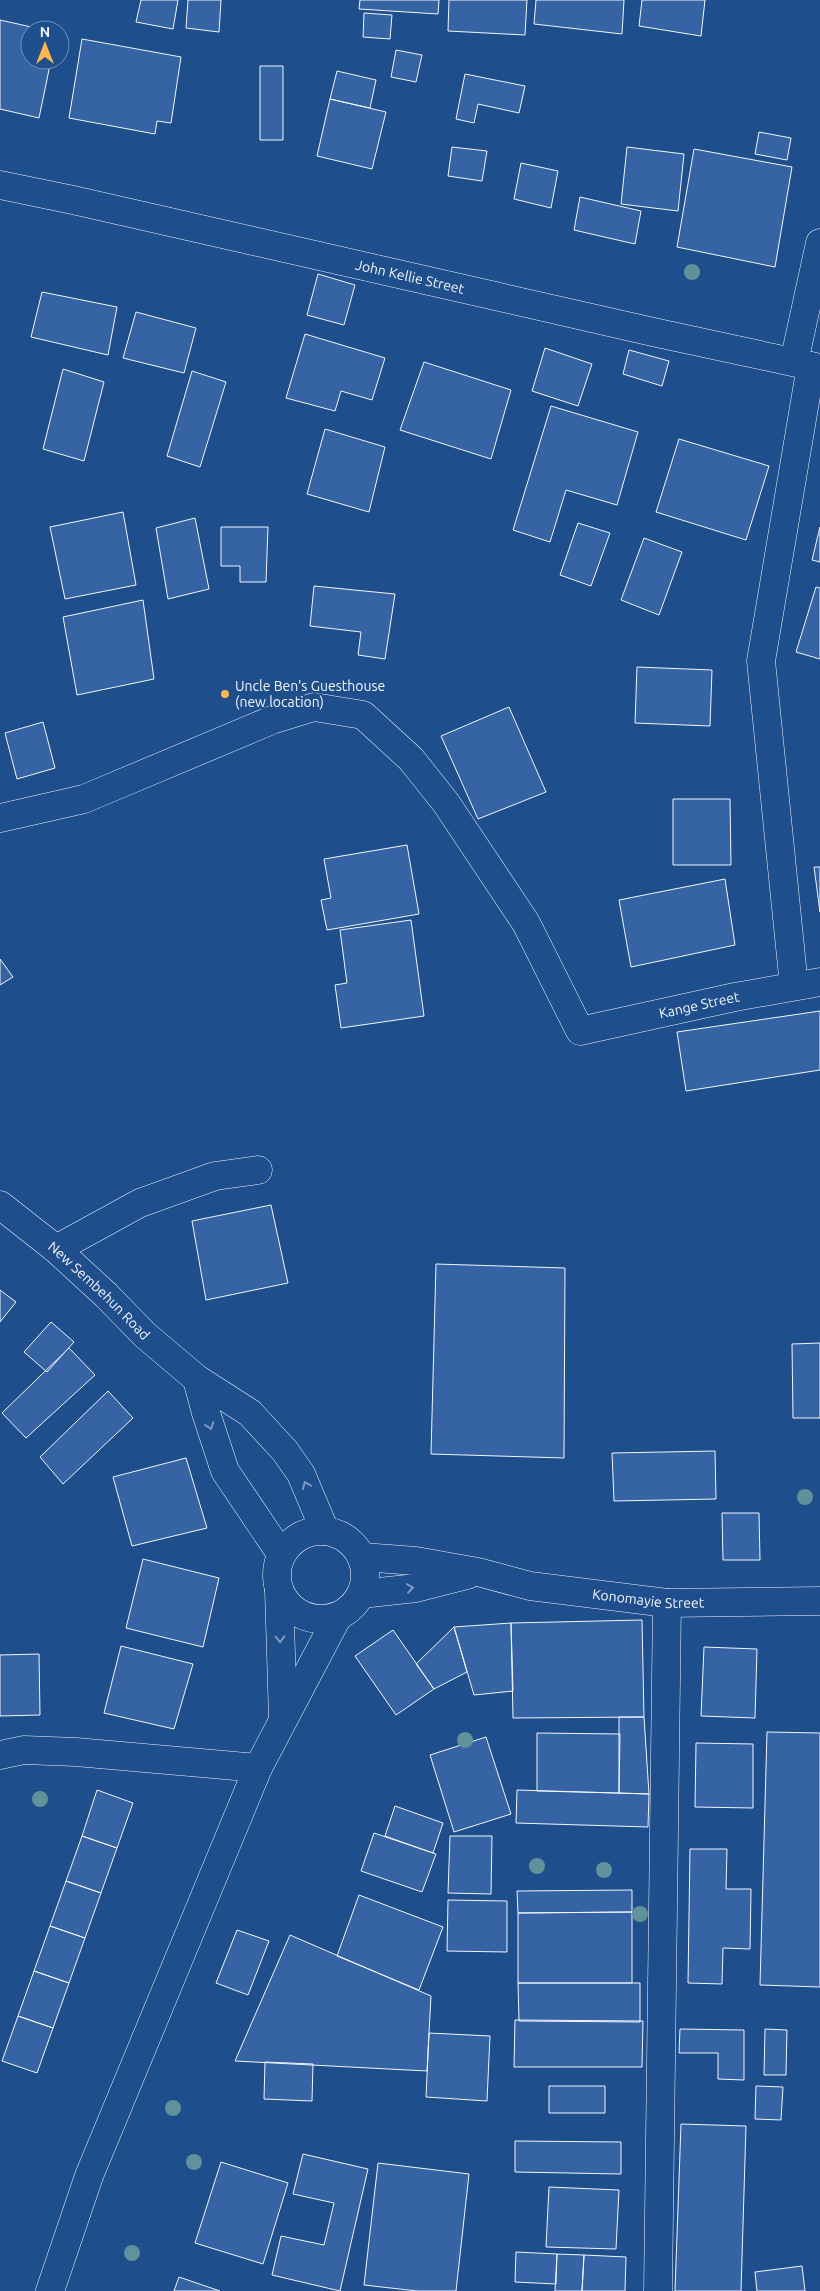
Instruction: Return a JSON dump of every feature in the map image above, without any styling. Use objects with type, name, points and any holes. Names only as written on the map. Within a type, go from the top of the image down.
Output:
[{"type":"street","name":"John Kellie Street","points":[[0,185],[653,332],[809,365]]},
{"type":"street","points":[[807,984],[762,661],[809,365],[820,243]]},
{"type":"street","name":"Kange Street","points":[[0,818],[84,799],[272,720],[314,707],[363,715],[411,759],[461,825],[526,923],[580,1031],[807,984]]},
{"type":"street","points":[[56,1249],[140,1203],[215,1176],[258,1170]]},
{"type":"street","name":"New Sembehun Road","points":[[0,1205],[56,1249],[106,1295],[145,1335],[197,1379],[250,1413],[285,1451],[301,1474],[324,1530]]},
{"type":"street","points":[[197,1379],[225,1472],[281,1554]]},
{"type":"street","points":[[279,1590],[286,1603],[296,1613],[324,1620],[338,1616],[352,1608],[366,1582],[362,1557],[352,1544],[340,1535],[324,1530],[307,1533],[292,1541],[281,1554],[276,1572],[279,1590],[283,1720]]},
{"type":"street","name":"Konomayie Street","points":[[362,1557],[416,1562],[478,1572],[530,1586],[667,1603],[820,1601]]},
{"type":"street","name":"Konomayie Street","points":[[361,1594],[416,1588],[478,1572]]},
{"type":"street","points":[[658,2291],[667,1603]]},
{"type":"street","points":[[50,2291],[89,2176],[258,1768],[338,1616]]},
{"type":"street","points":[[0,1755],[24,1750],[76,1752],[258,1768]]},
{"type":"building","points":[[141,0],[178,0],[173,29],[136,22]]},
{"type":"building","points":[[188,0],[221,0],[219,32],[186,28]]},
{"type":"building","points":[[360,0],[439,0],[438,14],[359,9]]},
{"type":"building","points":[[449,0],[527,0],[525,35],[448,31]]},
{"type":"building","points":[[536,0],[624,0],[622,34],[534,24]]},
{"type":"building","points":[[642,0],[705,0],[701,36],[639,26]]},
{"type":"building","points":[[364,13],[392,15],[390,39],[363,37]]},
{"type":"building","points":[[0,20],[20,24],[20,70],[49,70],[39,118],[0,109]]},
{"type":"building","points":[[82,39],[181,57],[171,123],[157,121],[155,134],[69,118]]},
{"type":"building","points":[[396,50],[422,55],[416,82],[391,77]]},
{"type":"building","points":[[260,66],[283,66],[283,140],[260,140]]},
{"type":"building","points":[[337,71],[376,80],[370,108],[330,99]]},
{"type":"building","points":[[465,74],[525,86],[519,113],[478,104],[474,123],[456,119]]},
{"type":"building","points":[[330,99],[386,112],[372,169],[317,156]]},
{"type":"building","points":[[759,132],[791,138],[787,160],[755,154]]},
{"type":"building","points":[[452,147],[487,151],[482,181],[448,176]]},
{"type":"building","points":[[627,147],[684,154],[678,211],[621,204]]},
{"type":"building","points":[[694,149],[792,167],[775,267],[677,247]]},
{"type":"building","points":[[521,163],[558,171],[551,208],[514,199]]},
{"type":"building","points":[[580,197],[641,211],[635,244],[574,230]]},
{"type":"building","points":[[318,274],[355,285],[344,325],[307,315]]},
{"type":"building","points":[[42,292],[117,307],[108,355],[31,337]]},
{"type":"building","points":[[136,312],[196,328],[184,373],[123,358]]},
{"type":"building","points":[[305,334],[385,358],[372,400],[341,391],[335,411],[286,398]]},
{"type":"building","points":[[545,348],[592,364],[578,406],[532,391]]},
{"type":"building","points":[[629,350],[669,361],[662,386],[623,374]]},
{"type":"building","points":[[424,362],[511,390],[491,459],[400,430]]},
{"type":"building","points":[[63,369],[104,382],[84,461],[43,449]]},
{"type":"building","points":[[192,371],[226,382],[200,467],[167,456]]},
{"type":"building","points":[[551,406],[638,432],[617,505],[566,490],[550,542],[513,530]]},
{"type":"building","points":[[325,429],[385,447],[369,512],[307,494]]},
{"type":"building","points":[[679,439],[769,466],[746,540],[656,512]]},
{"type":"building","points":[[123,512],[136,585],[65,599],[50,527]]},
{"type":"building","points":[[195,518],[209,589],[168,599],[156,528]]},
{"type":"building","points":[[578,523],[610,533],[591,586],[560,575]]},
{"type":"building","points":[[221,527],[268,527],[266,582],[240,582],[240,566],[221,566]]},
{"type":"building","points":[[820,527],[820,562],[812,560]]},
{"type":"building","points":[[644,538],[682,552],[659,615],[621,600]]},
{"type":"building","points":[[314,586],[395,594],[385,659],[358,655],[361,632],[310,626]]},
{"type":"building","points":[[816,587],[820,588],[820,659],[796,652]]},
{"type":"building","points":[[143,600],[154,679],[77,695],[63,617]]},
{"type":"building","points":[[637,667],[712,670],[710,726],[635,723]]},
{"type":"building","points":[[509,707],[546,792],[478,819],[441,736]]},
{"type":"building","points":[[43,722],[55,768],[17,779],[5,733]]},
{"type":"building","points":[[673,799],[730,799],[731,865],[673,865]]},
{"type":"building","points":[[407,845],[419,914],[327,930],[321,900],[331,898],[324,859]]},
{"type":"building","points":[[814,867],[820,867],[820,912]]},
{"type":"building","points":[[725,879],[735,945],[631,967],[619,900]]},
{"type":"building","points":[[411,920],[424,1016],[341,1028],[335,985],[347,983],[340,930]]},
{"type":"building","points":[[0,959],[13,977],[0,985]]},
{"type":"building","points":[[820,1011],[820,1070],[686,1091],[677,1032]]},
{"type":"building","points":[[271,1205],[288,1283],[206,1300],[192,1221]]},
{"type":"building","points":[[436,1264],[565,1268],[564,1458],[431,1454]]},
{"type":"building","points":[[0,1290],[16,1302],[0,1322]]},
{"type":"building","points":[[51,1322],[74,1342],[47,1372],[24,1352]]},
{"type":"building","points":[[820,1343],[820,1418],[793,1418],[792,1344]]},
{"type":"building","points":[[69,1348],[95,1375],[26,1438],[2,1413]]},
{"type":"building","points":[[108,1391],[133,1418],[63,1484],[40,1457]]},
{"type":"building","points":[[715,1451],[716,1499],[614,1501],[612,1453]]},
{"type":"building","points":[[186,1458],[207,1528],[132,1546],[113,1477]]},
{"type":"building","points":[[722,1513],[759,1513],[760,1560],[723,1560]]},
{"type":"building","points":[[143,1559],[219,1578],[203,1647],[126,1628]]},
{"type":"building","points":[[642,1620],[644,1717],[513,1718],[511,1623]]},
{"type":"building","points":[[511,1623],[513,1691],[474,1695],[454,1627]]},
{"type":"building","points":[[454,1627],[467,1672],[434,1689],[416,1664]]},
{"type":"building","points":[[393,1630],[434,1689],[396,1715],[355,1656]]},
{"type":"building","points":[[121,1646],[193,1664],[174,1729],[104,1713]]},
{"type":"building","points":[[704,1647],[757,1649],[755,1718],[701,1716]]},
{"type":"building","points":[[39,1654],[40,1715],[0,1716],[0,1655]]},
{"type":"building","points":[[619,1717],[644,1717],[649,1794],[619,1793]]},
{"type":"building","points":[[767,1732],[820,1733],[820,1987],[760,1985]]},
{"type":"building","points":[[537,1733],[620,1734],[619,1793],[537,1791]]},
{"type":"building","points":[[486,1737],[511,1814],[454,1832],[430,1755]]},
{"type":"building","points":[[696,1743],[753,1744],[753,1808],[695,1807]]},
{"type":"building","points":[[97,1790],[133,1803],[117,1848],[82,1836]]},
{"type":"building","points":[[517,1790],[649,1794],[648,1827],[516,1823]]},
{"type":"building","points":[[395,1806],[443,1823],[433,1853],[385,1836]]},
{"type":"building","points":[[374,1833],[436,1854],[422,1892],[361,1871]]},
{"type":"building","points":[[82,1836],[117,1848],[101,1893],[66,1881]]},
{"type":"building","points":[[450,1836],[492,1836],[491,1894],[448,1893]]},
{"type":"building","points":[[690,1849],[727,1849],[726,1889],[751,1889],[750,1949],[723,1948],[722,1984],[688,1983]]},
{"type":"building","points":[[66,1881],[101,1893],[85,1938],[50,1926]]},
{"type":"building","points":[[632,1890],[632,1912],[518,1913],[517,1891]]},
{"type":"building","points":[[359,1895],[443,1927],[419,1990],[337,1956]]},
{"type":"building","points":[[448,1900],[507,1901],[507,1952],[447,1951]]},
{"type":"building","points":[[632,1912],[632,1983],[518,1983],[518,1913]]},
{"type":"building","points":[[50,1926],[85,1938],[69,1983],[34,1971]]},
{"type":"building","points":[[237,1930],[269,1941],[248,1995],[216,1983]]},
{"type":"building","points":[[290,1935],[431,1996],[427,2071],[235,2061]]},
{"type":"building","points":[[34,1971],[69,1983],[53,2028],[18,2016]]},
{"type":"building","points":[[518,1983],[640,1983],[640,2022],[519,2021]]},
{"type":"building","points":[[18,2016],[53,2028],[37,2073],[2,2061]]},
{"type":"building","points":[[515,2020],[643,2021],[642,2067],[514,2067]]},
{"type":"building","points":[[680,2029],[744,2030],[744,2080],[718,2079],[718,2053],[679,2053]]},
{"type":"building","points":[[765,2029],[787,2030],[786,2075],[764,2075]]},
{"type":"building","points":[[429,2033],[490,2036],[487,2101],[426,2097]]},
{"type":"building","points":[[265,2062],[313,2064],[312,2101],[264,2099]]},
{"type":"building","points":[[549,2086],[605,2086],[605,2113],[549,2113]]},
{"type":"building","points":[[756,2086],[783,2087],[781,2120],[755,2119]]},
{"type":"building","points":[[681,2124],[746,2126],[741,2291],[675,2291]]},
{"type":"building","points":[[515,2141],[621,2142],[621,2174],[515,2172]]},
{"type":"building","points":[[303,2154],[368,2169],[340,2291],[272,2275],[281,2236],[324,2245],[334,2203],[293,2194]]},
{"type":"building","points":[[221,2162],[288,2183],[263,2264],[195,2243]]},
{"type":"building","points":[[378,2163],[469,2174],[456,2291],[417,2291],[364,2285]]},
{"type":"building","points":[[549,2187],[619,2190],[616,2249],[546,2247]]},
{"type":"building","points":[[516,2252],[557,2254],[556,2284],[515,2282]]},
{"type":"building","points":[[557,2254],[584,2255],[582,2291],[555,2291]]},
{"type":"building","points":[[584,2255],[626,2257],[625,2291],[582,2291]]},
{"type":"building","points":[[802,2266],[805,2291],[757,2291],[755,2272]]},
{"type":"building","points":[[179,2277],[220,2291],[174,2291]]},
{"type":"place","name":"Uncle Ben's Guesthouse (new location)","points":[[225,694]]}]
